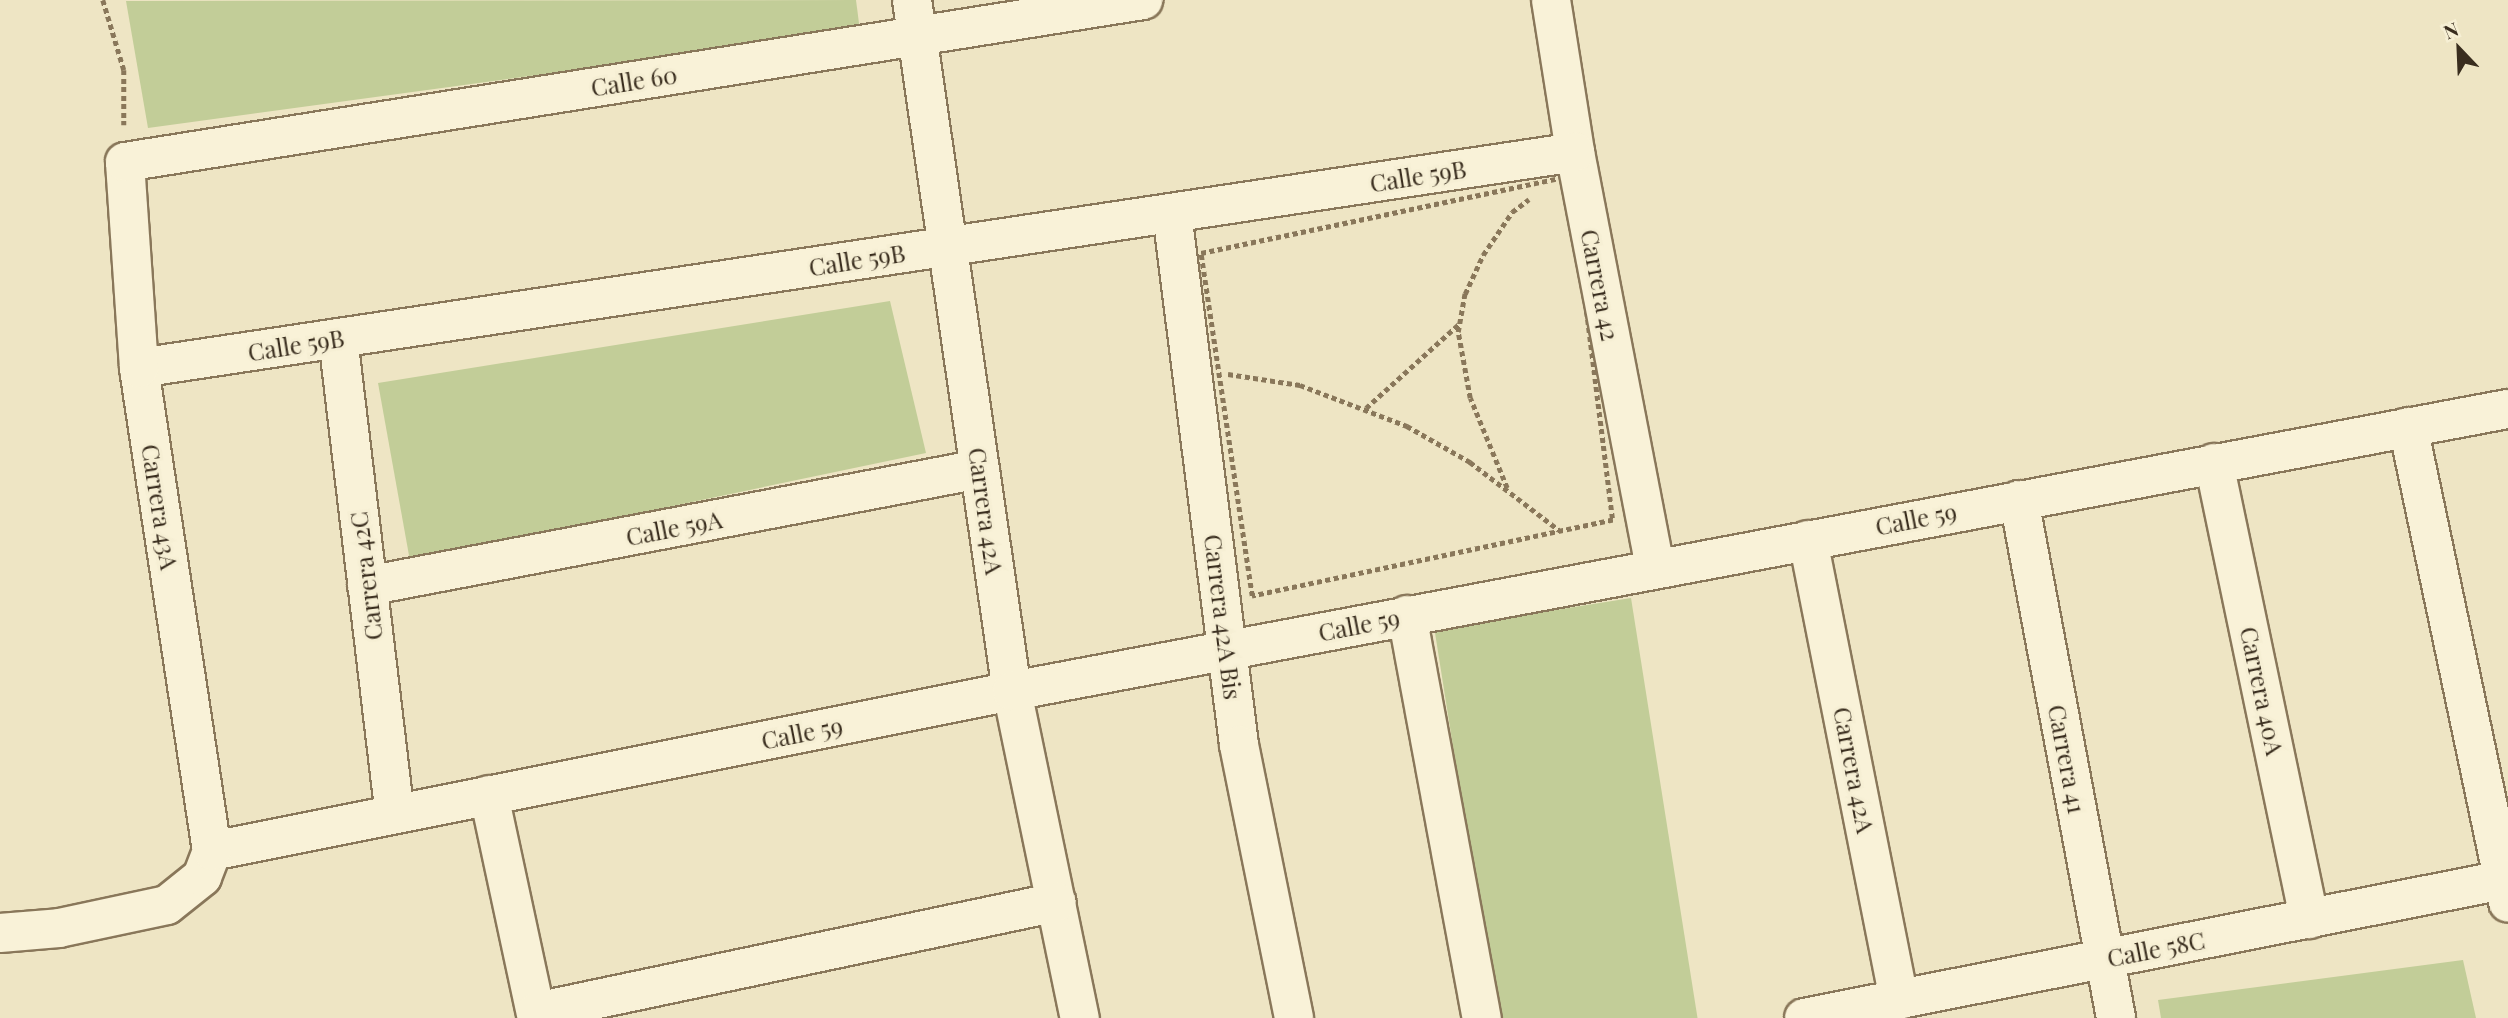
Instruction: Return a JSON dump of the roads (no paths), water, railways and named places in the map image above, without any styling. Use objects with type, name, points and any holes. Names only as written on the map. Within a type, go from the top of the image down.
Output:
[{"type":"street","name":"Calle 60","points":[[125,162],[915,18],[1143,0]]},
{"type":"street","name":"Carrera 42","points":[[1551,0],[1564,165],[1655,568]]},
{"type":"street","name":"Carrera 42A","points":[[915,18],[1012,691],[1080,1018]]},
{"type":"street","name":"Carrera 43A","points":[[125,162],[139,368],[212,851]]},
{"type":"street","name":"Calle 59B","points":[[139,368],[1172,213],[1564,165]]},
{"type":"street","name":"Carrera 42A Bis","points":[[1172,213],[1239,745],[1294,1018]]},
{"type":"street","name":"Carrera 42C","points":[[338,338],[395,814]]},
{"type":"street","name":"Calle 59","points":[[212,851],[1012,691],[2508,409]]},
{"type":"street","points":[[2408,427],[2507,887]]},
{"type":"street","name":"Carrera 40A","points":[[2214,463],[2309,919]]},
{"type":"street","name":"Calle 59A","points":[[368,586],[980,469]]},
{"type":"street","name":"Carrera 41","points":[[2019,500],[2116,1018]]},
{"type":"street","name":"Carrera 42A","points":[[1808,540],[1899,1000]]},
{"type":"street","points":[[1407,615],[1482,1018]]},
{"type":"street","points":[[489,795],[537,1015],[1057,902]]},
{"type":"street","points":[[0,933],[59,928],[167,905],[202,877],[212,851]]},
{"type":"street","name":"Calle 58C","points":[[1804,1018],[2309,919],[2507,887]]}]
